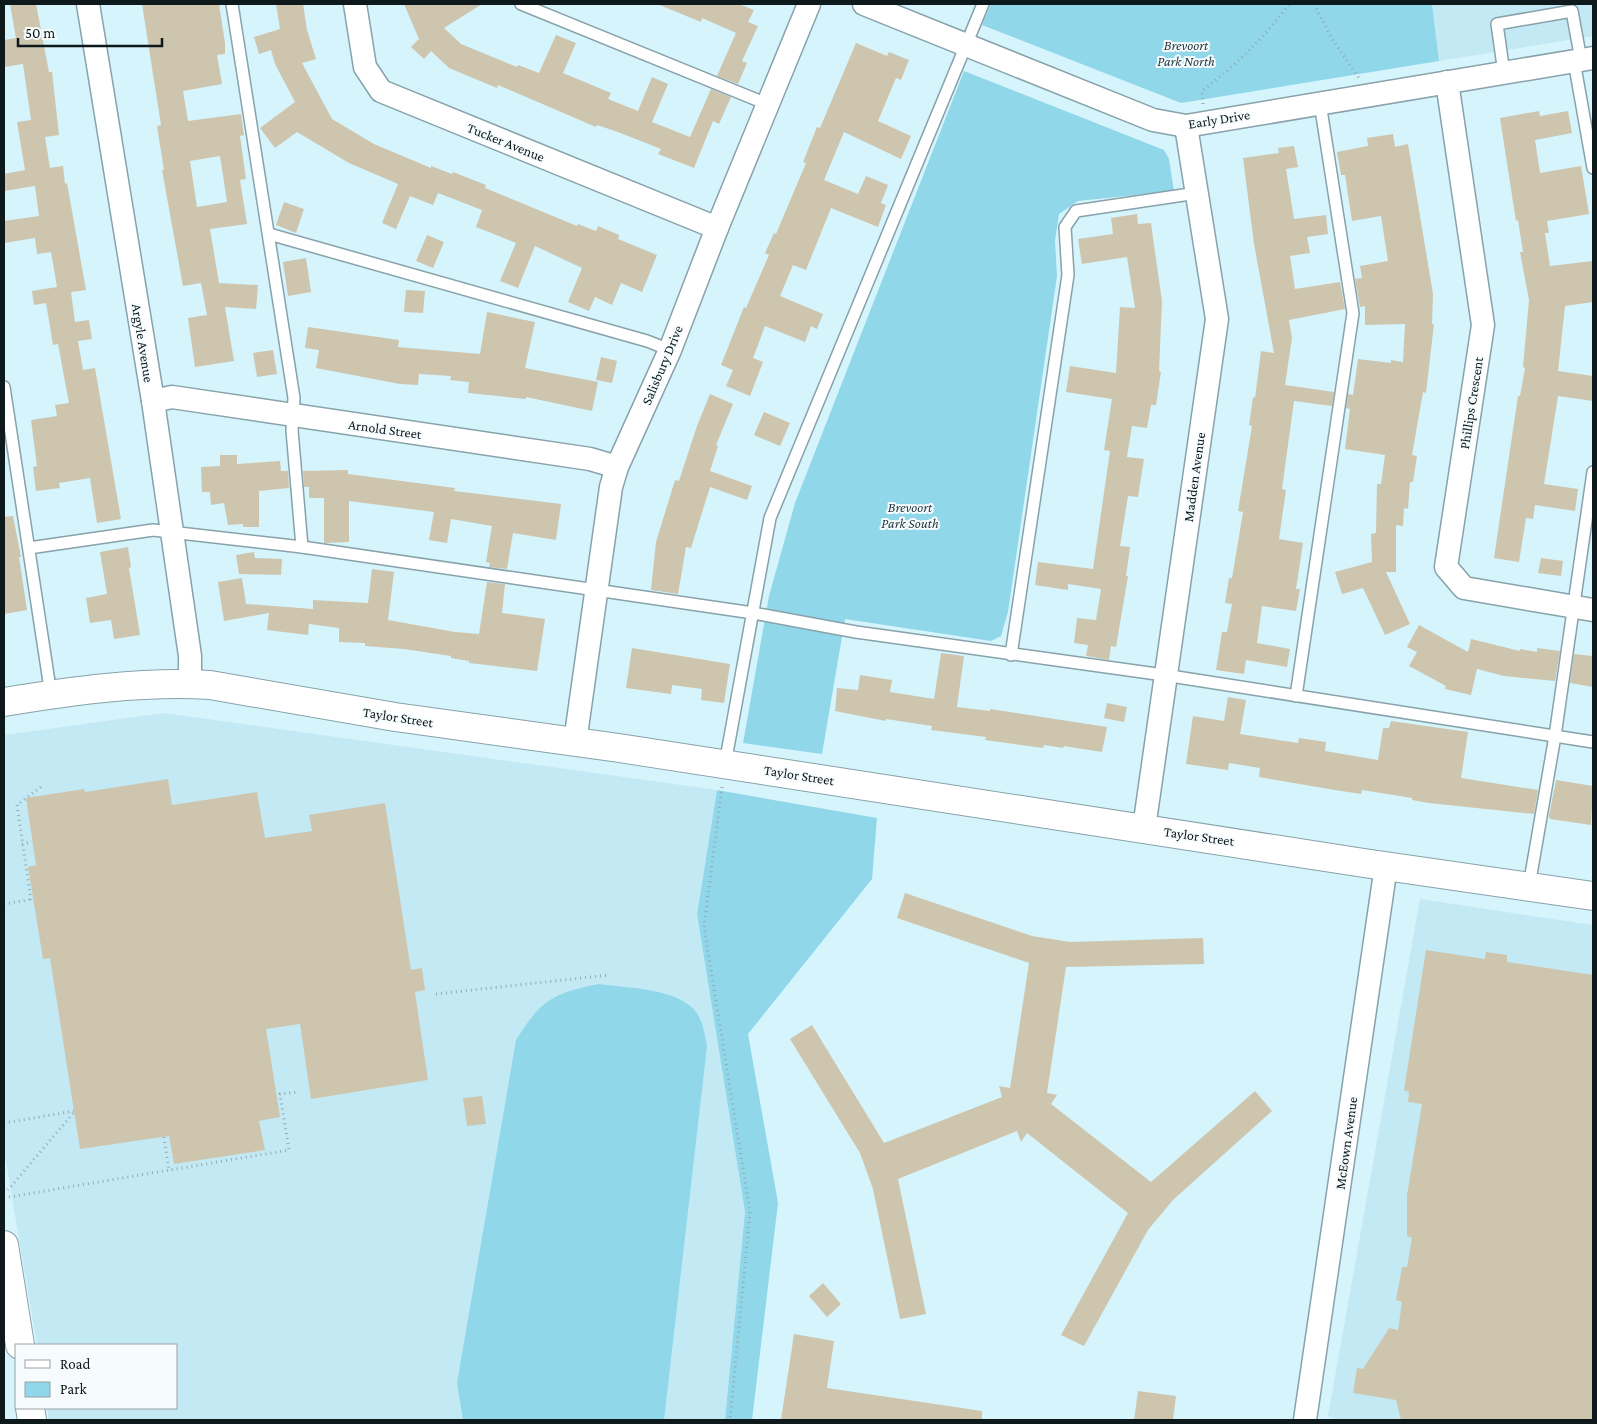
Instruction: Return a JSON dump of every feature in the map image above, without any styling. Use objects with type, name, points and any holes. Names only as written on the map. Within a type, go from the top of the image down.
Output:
[{"type":"main road","name":"Taylor Street","points":[[4,702],[51,694],[190,684],[210,685],[395,717],[726,764],[1593,896]]},
{"type":"main road","points":[[4,1245],[20,1344]]},
{"type":"street","name":"Argyle Avenue","points":[[88,4],[153,401],[190,656],[190,684]]},
{"type":"street","name":"Tucker Avenue","points":[[355,4],[365,67],[381,91],[717,228]]},
{"type":"street","name":"Salisbury Drive","points":[[575,742],[610,487],[617,466],[670,350],[767,104],[810,4]]},
{"type":"street","name":"Early Drive","points":[[864,4],[1153,120],[1186,126],[1583,60]]},
{"type":"street","name":"Phillips Crescent","points":[[1447,82],[1483,325],[1446,567],[1464,588],[1583,609]]},
{"type":"street","name":"Madden Avenue","points":[[1144,828],[1164,675],[1217,319],[1186,126]]},
{"type":"street","name":"Arnold Street","points":[[153,401],[172,397],[590,459],[617,466]]},
{"type":"street","name":"McEown Avenue","points":[[1305,1420],[1386,866]]},
{"type":"lane","points":[[232,4],[294,398],[292,416],[302,547]]},
{"type":"lane","points":[[521,4],[767,104]]},
{"type":"lane","points":[[726,764],[770,518],[983,4]]},
{"type":"lane","points":[[1504,73],[1497,24],[1572,11],[1583,60],[1593,168]]},
{"type":"lane","points":[[1296,696],[1353,314],[1320,103]]},
{"type":"lane","points":[[1011,655],[1068,275],[1065,227],[1076,211],[1197,193]]},
{"type":"lane","points":[[269,234],[647,341],[670,350]]},
{"type":"lane","points":[[4,387],[51,694]]},
{"type":"lane","points":[[1529,886],[1556,736],[1583,609],[1593,472]]},
{"type":"lane","points":[[29,548],[153,530],[302,547],[753,613],[856,632],[1164,675],[1593,742]]},
{"type":"path","points":[[1202,102],[1202,91],[1240,61],[1269,30],[1289,4]]},
{"type":"path","points":[[1314,4],[1332,39],[1359,77]]},
{"type":"path","points":[[726,764],[704,927],[750,1212],[730,1420]]},
{"type":"path","points":[[4,904],[32,900],[17,806],[42,786]]},
{"type":"path","points":[[22,844],[32,842]]},
{"type":"path","points":[[436,994],[609,975]]},
{"type":"path","points":[[9,1196],[289,1150],[280,1094],[298,1092]]},
{"type":"path","points":[[4,1123],[75,1111],[8,1190]]},
{"type":"path","points":[[164,1137],[169,1170]]},
{"type":"shaded area","points":[[1432,4],[1593,4],[1593,36],[1439,61]]},
{"type":"shaded area","points":[[164,713],[717,790],[697,914],[745,1212],[725,1420],[49,1420],[47,1409],[178,1409],[178,1344],[37,1344],[4,1150],[4,735]]},
{"type":"shaded area","points":[[1420,899],[1593,925],[1593,1420],[1337,1420],[1328,1416]]},
{"type":"green space","name":"Brevoort Park North","points":[[991,4],[1432,4],[1439,61],[1181,103],[982,25]]},
{"type":"green space","name":"Brevoort Park South","points":[[964,71],[1164,150],[1169,159],[1174,191],[1078,201],[1059,214],[1055,241],[1057,276],[1008,612],[1001,636],[991,641],[845,619],[822,754],[743,743],[769,596],[795,503]]},
{"type":"green space","points":[[717,790],[877,818],[872,879],[748,1034],[778,1203],[752,1420],[725,1420],[745,1212],[697,914]]},
{"type":"green space","points":[[599,984],[638,988],[678,998],[697,1013],[707,1046],[664,1420],[463,1420],[457,1383],[516,1040],[533,1016],[550,1000],[570,991]]},
{"type":"building","points":[[10,4],[36,4],[49,72],[52,72],[59,135],[45,137],[50,168],[63,166],[65,184],[67,183],[86,290],[71,292],[75,322],[89,320],[92,339],[78,341],[83,370],[95,368],[121,519],[97,523],[90,478],[59,483],[60,488],[36,491],[33,467],[37,466],[31,420],[57,416],[55,405],[69,403],[58,344],[53,345],[46,303],[34,305],[32,291],[57,287],[51,252],[37,254],[35,238],[4,243],[4,221],[39,216],[35,186],[4,191],[4,174],[25,170],[17,122],[31,120],[23,64],[4,67],[4,40],[16,38]]},
{"type":"building","points":[[142,4],[219,4],[225,43],[225,54],[217,55],[222,84],[183,91],[188,121],[241,114],[244,135],[240,136],[246,179],[240,180],[247,224],[210,229],[219,283],[258,285],[256,309],[225,307],[234,361],[195,367],[188,318],[207,315],[201,283],[183,286],[162,170],[164,170],[157,126],[161,125]],"holes":[[[220,156],[227,202],[197,207],[190,161]]]},
{"type":"building","points":[[276,4],[303,4],[307,30],[316,59],[302,63],[332,119],[374,144],[431,168],[431,166],[452,174],[453,172],[486,185],[485,188],[577,226],[578,224],[596,231],[598,226],[619,235],[618,239],[657,255],[642,292],[621,283],[612,305],[595,297],[589,311],[568,302],[582,268],[535,246],[518,288],[500,281],[516,243],[476,227],[482,210],[438,193],[433,205],[410,196],[396,229],[382,223],[398,184],[349,163],[297,132],[275,148],[260,128],[295,102],[275,64],[271,50],[259,54],[254,37],[280,29]]},
{"type":"building","points":[[404,4],[482,4],[444,28],[461,44],[517,67],[518,65],[539,73],[556,35],[576,43],[563,73],[611,93],[608,99],[638,111],[652,77],[668,84],[652,122],[690,137],[711,89],[731,97],[719,124],[713,121],[694,168],[658,154],[661,149],[618,132],[597,125],[596,127],[498,85],[497,88],[449,68],[431,51],[424,59],[411,47],[419,39]]},
{"type":"building","points":[[657,4],[739,4],[754,10],[748,22],[758,26],[742,61],[747,63],[738,84],[717,76],[736,33],[702,18],[701,22]]},
{"type":"building","points":[[856,43],[887,56],[889,52],[909,60],[901,80],[896,78],[878,121],[911,136],[901,159],[844,132],[824,180],[858,194],[866,176],[888,185],[881,203],[886,205],[878,227],[831,208],[806,270],[793,265],[780,296],[823,314],[817,329],[811,326],[805,342],[765,326],[753,358],[763,362],[750,396],[726,386],[733,370],[721,365],[744,307],[746,308],[769,255],[765,253],[774,233],[776,234],[806,163],[803,162],[817,127],[820,128]]},
{"type":"building","points":[[1539,111],[1540,116],[1568,111],[1572,133],[1535,140],[1540,173],[1581,166],[1589,214],[1547,221],[1549,233],[1545,233],[1550,266],[1593,261],[1593,302],[1565,306],[1558,371],[1593,376],[1593,401],[1558,396],[1544,484],[1578,489],[1575,511],[1535,505],[1533,519],[1526,518],[1519,562],[1494,558],[1518,396],[1520,396],[1525,368],[1523,367],[1529,300],[1520,252],[1523,252],[1518,220],[1516,221],[1500,118]]},
{"type":"building","points":[[1393,134],[1395,147],[1408,144],[1433,294],[1432,324],[1434,324],[1426,393],[1423,392],[1412,455],[1417,456],[1413,482],[1410,482],[1408,509],[1404,508],[1403,526],[1396,525],[1396,572],[1386,572],[1410,624],[1385,635],[1363,588],[1342,594],[1335,572],[1372,562],[1371,534],[1376,533],[1377,484],[1381,484],[1385,455],[1345,449],[1350,409],[1346,408],[1348,394],[1353,395],[1358,359],[1391,363],[1391,360],[1403,362],[1405,324],[1365,325],[1365,306],[1360,307],[1355,279],[1362,278],[1360,266],[1388,261],[1381,216],[1352,221],[1345,175],[1341,175],[1337,152],[1368,146],[1367,138]]},
{"type":"building","points":[[1294,146],[1298,167],[1286,169],[1294,219],[1326,215],[1328,234],[1307,237],[1310,253],[1290,256],[1295,289],[1340,282],[1345,309],[1289,320],[1292,338],[1285,385],[1334,392],[1332,406],[1294,401],[1282,489],[1286,490],[1279,539],[1303,543],[1296,589],[1300,589],[1296,611],[1262,606],[1257,643],[1290,649],[1287,667],[1246,660],[1244,674],[1216,670],[1222,632],[1227,632],[1232,604],[1225,603],[1229,578],[1232,578],[1243,512],[1238,511],[1252,426],[1249,425],[1253,397],[1255,398],[1261,351],[1274,353],[1254,244],[1243,158],[1279,153],[1278,148]]},
{"type":"building","points":[[284,202],[304,209],[296,233],[276,225]]},
{"type":"building","points":[[1137,214],[1138,224],[1151,223],[1162,301],[1159,371],[1161,372],[1156,405],[1151,405],[1147,428],[1132,426],[1127,457],[1144,459],[1138,497],[1128,496],[1120,546],[1130,547],[1126,576],[1128,576],[1116,647],[1111,646],[1109,660],[1086,656],[1088,645],[1074,643],[1077,618],[1096,620],[1101,589],[1068,584],[1068,590],[1035,585],[1038,562],[1093,569],[1110,451],[1104,450],[1112,399],[1066,392],[1070,366],[1116,373],[1120,307],[1135,308],[1127,257],[1082,264],[1078,239],[1113,234],[1111,218]]},
{"type":"building","points":[[427,235],[444,242],[433,268],[416,261]]},
{"type":"building","points":[[306,258],[311,292],[288,296],[283,262]]},
{"type":"building","points":[[406,290],[425,291],[423,313],[404,312]]},
{"type":"building","points":[[487,312],[535,322],[525,368],[598,382],[592,411],[526,397],[526,399],[468,393],[469,382],[450,380],[451,376],[419,374],[418,385],[400,384],[316,368],[319,350],[305,348],[308,327],[399,340],[398,347],[480,354]]},
{"type":"building","points":[[273,350],[277,374],[257,377],[253,353]]},
{"type":"building","points":[[601,357],[617,361],[612,383],[596,380]]},
{"type":"building","points":[[710,394],[733,404],[716,445],[718,446],[710,471],[752,486],[747,500],[710,487],[691,548],[686,547],[678,594],[651,590],[656,542],[675,480],[679,481],[697,426]]},
{"type":"building","points":[[764,412],[790,423],[780,446],[754,435]]},
{"type":"building","points":[[220,455],[237,455],[237,464],[280,461],[281,471],[288,471],[289,488],[259,491],[259,527],[243,527],[243,524],[228,525],[224,503],[211,505],[210,492],[202,492],[201,467],[220,466]]},
{"type":"building","points":[[348,470],[348,474],[455,488],[454,491],[561,504],[556,540],[513,533],[507,569],[489,567],[490,563],[486,562],[492,526],[451,519],[447,543],[429,540],[434,512],[349,501],[349,542],[324,543],[324,498],[309,498],[309,487],[304,487],[303,471]]},
{"type":"building","points":[[13,516],[21,557],[19,557],[27,610],[4,614],[4,517]]},
{"type":"building","points":[[128,547],[131,567],[129,568],[140,635],[114,639],[111,620],[90,623],[86,598],[107,594],[100,552]]},
{"type":"building","points":[[254,552],[255,558],[282,559],[281,575],[239,574],[236,555]]},
{"type":"building","points":[[1541,558],[1563,561],[1561,576],[1538,573]]},
{"type":"building","points":[[372,569],[394,572],[388,620],[455,632],[479,634],[487,582],[505,584],[502,613],[545,619],[537,671],[469,663],[469,661],[451,658],[451,656],[404,649],[365,646],[365,643],[339,642],[339,628],[309,624],[308,635],[267,630],[269,613],[224,621],[218,582],[242,578],[246,604],[313,609],[313,600],[368,603]]},
{"type":"building","points":[[1419,625],[1468,652],[1471,639],[1520,651],[1520,649],[1537,652],[1537,648],[1560,651],[1555,681],[1504,676],[1477,669],[1471,695],[1445,689],[1446,686],[1409,666],[1417,652],[1407,647]]},
{"type":"building","points":[[632,648],[730,664],[724,703],[701,700],[702,689],[672,685],[671,694],[626,688]]},
{"type":"building","points":[[941,653],[964,656],[957,707],[990,711],[990,709],[1107,727],[1102,752],[1064,746],[1063,748],[1044,745],[1043,748],[985,740],[986,737],[931,730],[932,726],[886,719],[886,721],[835,711],[837,688],[858,690],[860,675],[892,680],[890,692],[934,699]]},
{"type":"building","points":[[1574,654],[1593,656],[1593,687],[1570,683]]},
{"type":"building","points":[[1228,697],[1246,700],[1240,734],[1298,743],[1299,738],[1326,742],[1325,751],[1378,760],[1383,728],[1389,728],[1391,721],[1468,732],[1461,778],[1538,790],[1534,814],[1429,803],[1412,800],[1412,798],[1362,790],[1361,794],[1335,790],[1259,777],[1260,768],[1229,763],[1228,770],[1186,764],[1193,716],[1224,721]]},
{"type":"building","points":[[1107,703],[1127,707],[1124,722],[1104,718]]},
{"type":"building","points":[[168,779],[172,805],[257,792],[265,838],[312,831],[309,815],[385,803],[411,970],[422,968],[425,990],[415,992],[428,1080],[311,1099],[300,1024],[266,1029],[280,1117],[259,1121],[265,1150],[174,1164],[169,1136],[80,1149],[50,958],[43,959],[28,867],[36,865],[26,798],[84,789],[85,792]]},
{"type":"building","points":[[1556,780],[1593,786],[1591,825],[1550,819]]},
{"type":"building","points":[[905,893],[1032,936],[1070,942],[1203,938],[1204,964],[1066,967],[1047,1093],[1057,1095],[1051,1104],[1151,1182],[1255,1091],[1272,1111],[1173,1200],[1148,1230],[1084,1346],[1061,1335],[1128,1213],[1027,1133],[1021,1142],[1017,1131],[898,1179],[926,1314],[900,1319],[873,1189],[860,1153],[790,1039],[812,1025],[884,1143],[1002,1097],[999,1086],[1010,1088],[1029,963],[897,918]]},
{"type":"building","points":[[1426,950],[1485,959],[1486,952],[1507,955],[1507,962],[1593,975],[1593,1420],[1401,1420],[1396,1400],[1353,1393],[1357,1368],[1363,1369],[1389,1328],[1398,1330],[1402,1302],[1396,1300],[1402,1267],[1407,1267],[1412,1238],[1407,1236],[1407,1195],[1422,1104],[1408,1102],[1409,1092],[1404,1090]]},
{"type":"building","points":[[482,1096],[486,1124],[467,1126],[463,1098]]},
{"type":"building","points":[[823,1283],[841,1304],[827,1317],[809,1296]]},
{"type":"building","points":[[794,1334],[834,1341],[827,1388],[982,1411],[982,1420],[781,1420]]},
{"type":"building","points":[[1138,1391],[1176,1396],[1173,1420],[1134,1420]]}]
